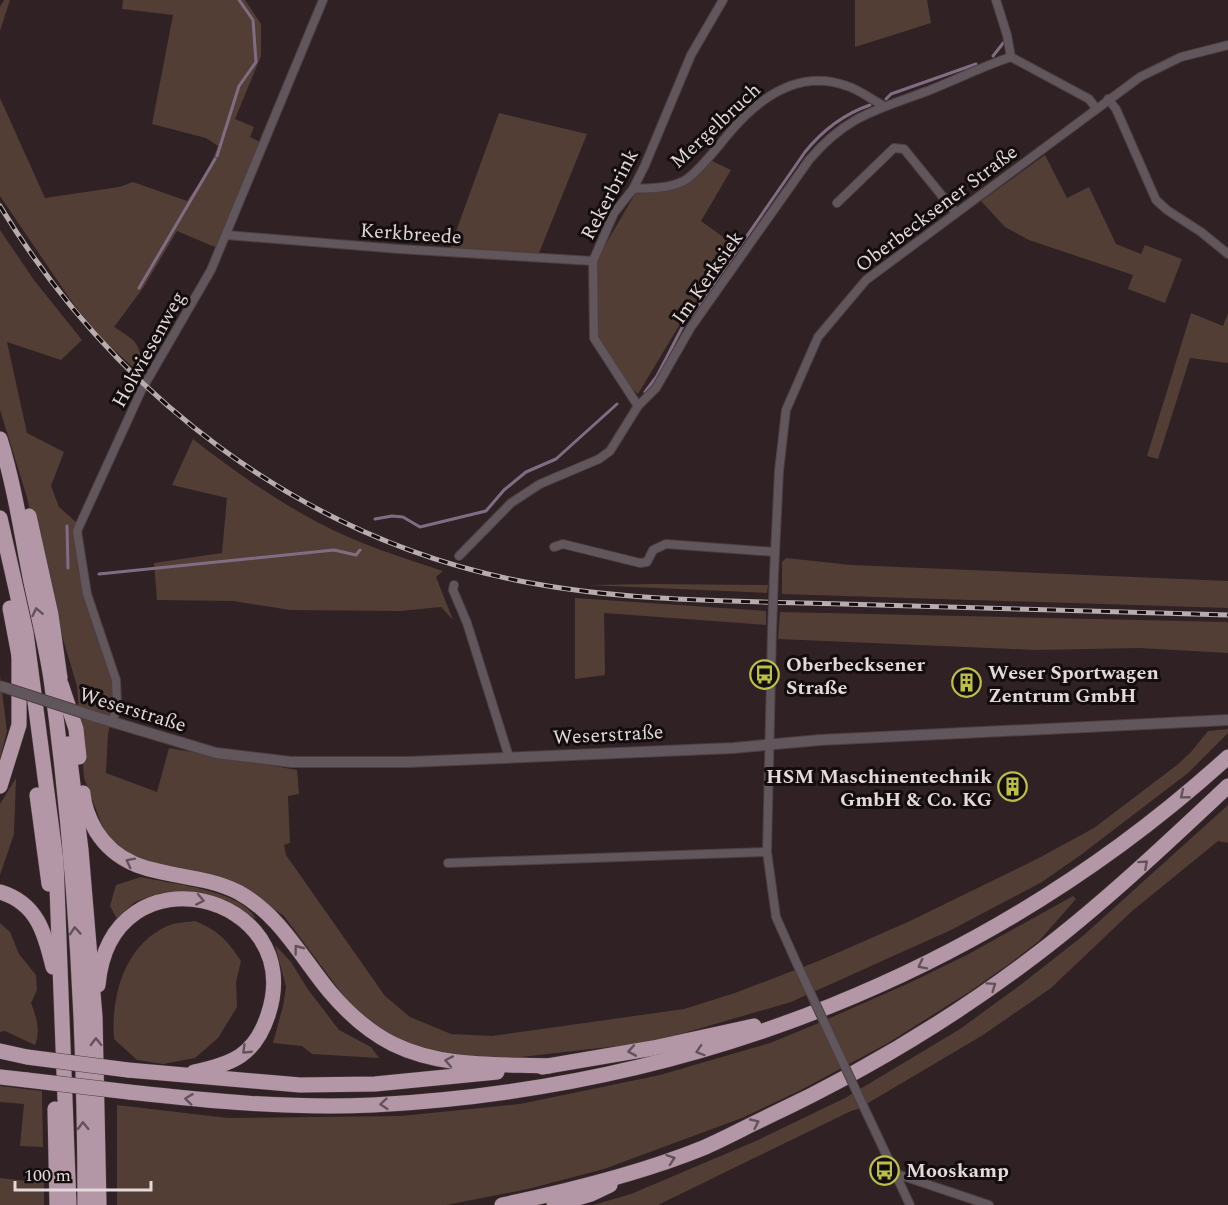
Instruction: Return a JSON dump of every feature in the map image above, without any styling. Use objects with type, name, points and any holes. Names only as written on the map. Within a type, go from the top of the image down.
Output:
[{"type":"highway","points":[[0,439],[30,519],[51,615],[61,684],[81,850],[95,1017],[99,1205]]},
{"type":"highway","points":[[9,467],[51,677],[70,853],[80,1013],[85,1205]]},
{"type":"highway","points":[[0,518],[26,633],[56,861],[69,1205]]},
{"type":"highway","points":[[0,555],[19,654],[49,887],[53,967],[57,1205]]},
{"type":"highway","points":[[0,786],[19,725],[19,654]]},
{"type":"highway","points":[[61,684],[76,729],[84,801],[91,822],[102,840],[119,856],[141,868],[219,885],[257,905],[287,934],[347,1011],[366,1027],[390,1042],[418,1055],[456,1063],[549,1066]]},
{"type":"highway","points":[[0,1077],[215,1101],[301,1106],[372,1105],[508,1092],[648,1066],[690,1055],[795,1020],[903,975],[1012,918],[1115,849],[1181,798],[1228,757]]},
{"type":"highway","points":[[502,1205],[542,1197],[639,1170],[702,1148],[820,1092],[883,1057],[944,1020],[1053,940],[1120,885],[1228,786]]},
{"type":"highway","points":[[0,892],[24,905],[39,921],[53,967]]},
{"type":"highway","points":[[95,1017],[99,974],[105,951],[119,928],[135,913],[155,903],[179,898],[193,898],[206,900],[230,910],[250,926],[262,943],[272,966],[274,983],[273,999],[261,1034],[248,1050],[221,1067],[164,1074]]},
{"type":"highway","points":[[0,1052],[27,1058],[164,1074],[300,1085],[375,1084],[549,1066],[730,1030],[795,1020]]},
{"type":"highway","points":[[554,1205],[591,1194],[639,1170]]},
{"type":"street","name":"Holwiesenweg","points":[[113,722],[117,703],[116,680],[87,594],[78,531],[141,391],[211,270],[323,0]]},
{"type":"street","name":"Rekerbrink","points":[[638,406],[594,338],[593,261],[614,213],[633,189],[691,55],[722,0]]},
{"type":"street","points":[[996,0],[1007,34],[1011,57],[1089,99],[1096,108]]},
{"type":"street","name":"Oberbecksener Straße","points":[[910,1205],[777,917],[767,852],[778,471],[786,410],[818,337],[866,280],[1140,77],[1181,57],[1228,45]]},
{"type":"street","name":"Im Kerksiek","points":[[459,556],[511,503],[540,484],[600,459],[610,451],[638,406],[656,388],[691,327],[826,140],[863,114],[931,90],[991,63],[1011,57]]},
{"type":"street","name":"Mergelbruch","points":[[633,189],[664,187],[686,179],[737,124],[762,101],[784,87],[807,80],[825,80],[848,86],[884,106]]},
{"type":"street","points":[[1108,99],[1116,109],[1156,200],[1228,254]]},
{"type":"street","points":[[837,202],[894,148],[904,149],[956,213]]},
{"type":"street","name":"Kerkbreede","points":[[226,235],[593,261]]},
{"type":"street","points":[[554,547],[563,544],[640,563],[646,562],[653,550],[666,544],[775,552]]},
{"type":"street","points":[[454,585],[453,590],[467,623],[509,757]]},
{"type":"street","name":"Weserstraße","points":[[0,686],[216,753],[291,762],[409,762],[769,746],[820,740],[1228,720]]},
{"type":"street","points":[[448,862],[767,852]]},
{"type":"street","points":[[897,1174],[989,1205]]},
{"type":"shaded area","points":[[4,0],[10,0],[0,31],[0,7]]},
{"type":"shaded area","points":[[123,0],[245,0],[261,24],[261,56],[235,119],[254,127],[250,137],[267,145],[222,250],[177,231],[143,288],[114,327],[138,346],[144,377],[104,341],[74,305],[0,196],[0,98],[45,198],[119,187],[133,182],[187,201],[208,171],[218,146],[206,138],[152,124],[173,15],[122,9]]},
{"type":"shaded area","points":[[855,0],[927,0],[931,23],[855,47]]},
{"type":"shaded area","points":[[499,113],[587,134],[539,253],[450,248]]},
{"type":"shaded area","points":[[1045,155],[1067,198],[1089,187],[1116,244],[1141,254],[1145,245],[1182,259],[1165,303],[1128,289],[1133,275],[1029,240],[1005,227],[981,201]]},
{"type":"shaded area","points":[[710,160],[731,170],[701,221],[737,247],[683,319],[638,394],[615,373],[596,337],[597,259],[635,194],[683,184]]},
{"type":"shaded area","points":[[0,230],[34,280],[82,340],[61,360],[7,342],[27,433],[64,452],[51,486],[59,507],[77,523],[81,568],[111,677],[115,701],[108,734],[106,773],[157,792],[169,748],[297,770],[299,794],[288,796],[290,843],[284,845],[286,855],[385,996],[410,1017],[451,1034],[492,1036],[684,1009],[735,993],[821,960],[910,921],[1037,859],[1094,828],[1177,765],[1208,731],[1228,729],[1228,733],[1188,773],[1042,882],[951,930],[791,1002],[653,1042],[486,1061],[433,1055],[396,1039],[354,1010],[284,916],[244,889],[157,866],[128,855],[106,836],[84,778],[77,686],[57,619],[26,494],[0,410]]},
{"type":"shaded area","points":[[1191,313],[1223,326],[1228,313],[1228,363],[1190,358],[1158,459],[1147,456]]},
{"type":"shaded area","points":[[193,439],[254,484],[319,523],[364,544],[443,571],[436,577],[453,620],[441,607],[400,611],[290,610],[233,601],[157,600],[154,563],[222,553],[227,498],[172,485]]},
{"type":"shaded area","points":[[786,558],[851,565],[1228,581],[1228,608],[782,594],[782,562]]},
{"type":"shaded area","points":[[587,585],[768,585],[767,593]]},
{"type":"shaded area","points":[[575,598],[766,611],[766,625],[604,613],[605,675],[575,679]]},
{"type":"shaded area","points":[[780,612],[1228,622],[1228,653],[1139,648],[1037,650],[778,639]]},
{"type":"shaded area","points":[[0,675],[7,731],[0,759]]},
{"type":"shaded area","points":[[16,778],[14,834],[0,875],[0,804]]},
{"type":"shaded area","points":[[1228,805],[1228,843],[1218,841],[1131,912],[1051,988],[983,1035],[858,1109],[658,1205],[593,1205],[631,1194],[756,1141],[845,1098],[960,1029],[1084,935]]},
{"type":"shaded area","points":[[141,877],[221,895],[248,909],[256,919],[226,900],[200,893],[160,893],[135,902],[117,919],[110,906],[116,885]]},
{"type":"shaded area","points":[[1073,896],[1076,899],[1039,941],[969,992],[888,1043],[801,1090],[742,1118],[604,1169],[528,1189],[446,1205],[117,1205],[117,1105],[228,1118],[401,1116],[520,1104],[660,1075],[770,1043],[814,1025],[967,955]]},
{"type":"shaded area","points":[[195,921],[222,937],[241,961],[236,982],[237,1007],[218,1038],[195,1058],[163,1064],[137,1060],[114,1039],[115,1006],[123,974],[140,946],[152,935],[170,925]]},
{"type":"shaded area","points":[[0,923],[10,932],[19,954],[36,975],[37,990],[31,1003],[38,1029],[35,1045],[5,1031],[0,1032]]},
{"type":"shaded area","points":[[275,945],[291,962],[307,988],[339,1030],[371,1047],[379,1058],[312,1054],[302,1046],[273,1043],[286,987]]},
{"type":"shaded area","points":[[0,1086],[42,1091],[43,1147],[20,1146],[24,1104],[0,1102]]},
{"type":"shaded area","points":[[0,1178],[44,1183],[44,1205],[0,1205]]},
{"type":"waterway","points":[[217,156],[239,86],[256,62],[253,20],[239,0]]},
{"type":"waterway","points":[[993,56],[1004,42]]},
{"type":"waterway","points":[[886,99],[891,94],[976,64]]},
{"type":"waterway","points":[[645,392],[657,376],[687,318],[693,314],[805,152],[834,124],[870,105]]},
{"type":"waterway","points":[[139,288],[215,159]]},
{"type":"waterway","points":[[375,519],[403,517],[420,527],[486,511],[504,490],[526,472],[556,459],[617,404]]},
{"type":"waterway","points":[[67,526],[68,568]]},
{"type":"waterway","points":[[99,574],[334,550],[356,555],[360,550]]},
{"type":"railway","points":[[0,206],[46,275],[99,338],[157,396],[221,448],[290,493],[363,531],[439,560],[520,581],[640,597],[1228,615]]},
{"type":"place","name":"Oberbecksener Straße","points":[[765,675]]},
{"type":"place","name":"Weser Sportwagen Zentrum GmbH","points":[[967,683]]},
{"type":"place","name":"HSM Maschinentechnik GmbH & Co. KG","points":[[1013,787]]},
{"type":"place","name":"Mooskamp","points":[[885,1170]]}]
